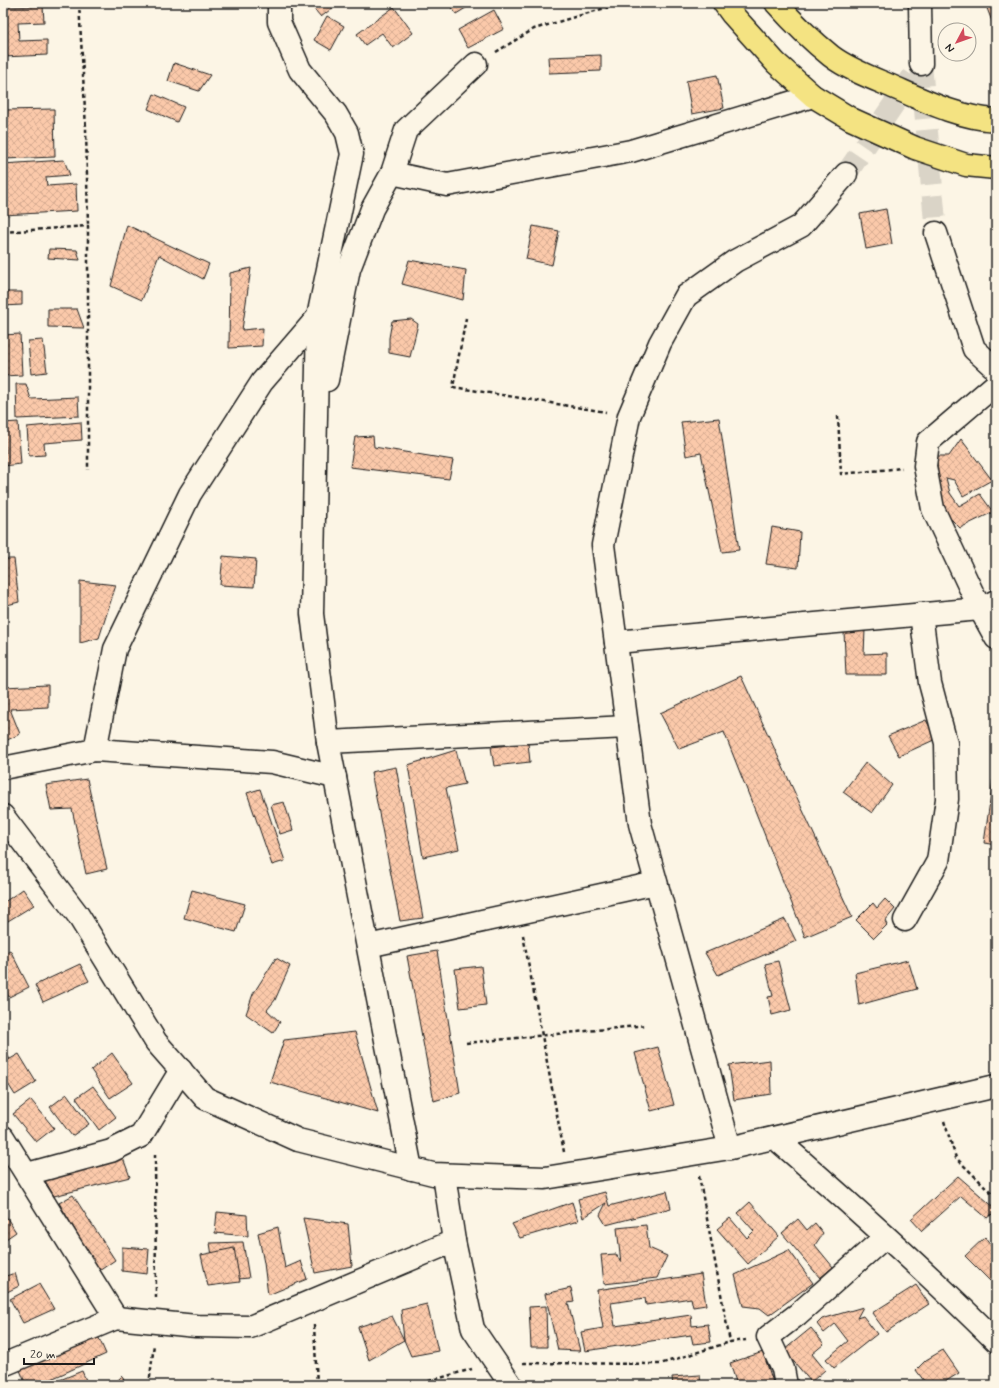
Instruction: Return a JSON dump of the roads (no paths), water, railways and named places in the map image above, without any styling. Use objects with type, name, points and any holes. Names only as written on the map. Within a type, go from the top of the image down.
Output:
[{"type":"highway","points":[[724,3],[776,63],[813,96],[851,119],[915,148],[966,165],[996,168]]},
{"type":"highway","points":[[776,3],[797,27],[832,57],[866,76],[936,106],[979,119],[996,120]]},
{"type":"street","points":[[279,3],[280,22],[300,70],[336,114],[347,132],[352,154],[318,317],[312,614],[328,742],[411,1169]]},
{"type":"street","points":[[920,3],[921,64]]},
{"type":"street","points":[[316,440],[349,269],[372,209],[392,173],[406,130],[476,64]]},
{"type":"street","points":[[392,173],[447,186],[631,151],[813,96]]},
{"type":"street","points":[[730,1148],[640,824],[603,545],[629,416],[660,343],[686,296],[735,261],[802,226],[846,174]]},
{"type":"street","points":[[936,233],[974,349],[996,368]]},
{"type":"street","points":[[95,750],[115,649],[190,494],[262,382],[318,317]]},
{"type":"street","points":[[996,384],[928,442],[925,466],[933,509],[988,605],[996,638]]},
{"type":"street","points":[[616,642],[921,614],[988,605]]},
{"type":"street","points":[[905,920],[938,861],[947,799],[946,743],[930,683],[921,614]]},
{"type":"street","points":[[328,742],[627,727]]},
{"type":"street","points":[[3,768],[95,750],[272,762],[335,777]]},
{"type":"street","points":[[3,816],[78,915],[156,1042],[205,1098],[298,1140],[433,1174],[545,1178],[730,1148],[996,1086]]},
{"type":"street","points":[[368,946],[656,883]]},
{"type":"street","points":[[27,1174],[111,1150],[141,1136],[181,1070]]},
{"type":"street","points":[[3,1138],[116,1318]]},
{"type":"street","points":[[775,1138],[955,1300],[996,1341]]},
{"type":"street","points":[[444,1175],[454,1242],[473,1329],[511,1385]]},
{"type":"street","points":[[786,1385],[783,1370],[768,1338],[798,1314],[886,1237]]},
{"type":"street","points":[[3,1365],[116,1318],[196,1326],[250,1327],[454,1242]]},
{"type":"tunnel","points":[[921,64],[936,233]]},
{"type":"tunnel","points":[[846,174],[913,76]]}]
